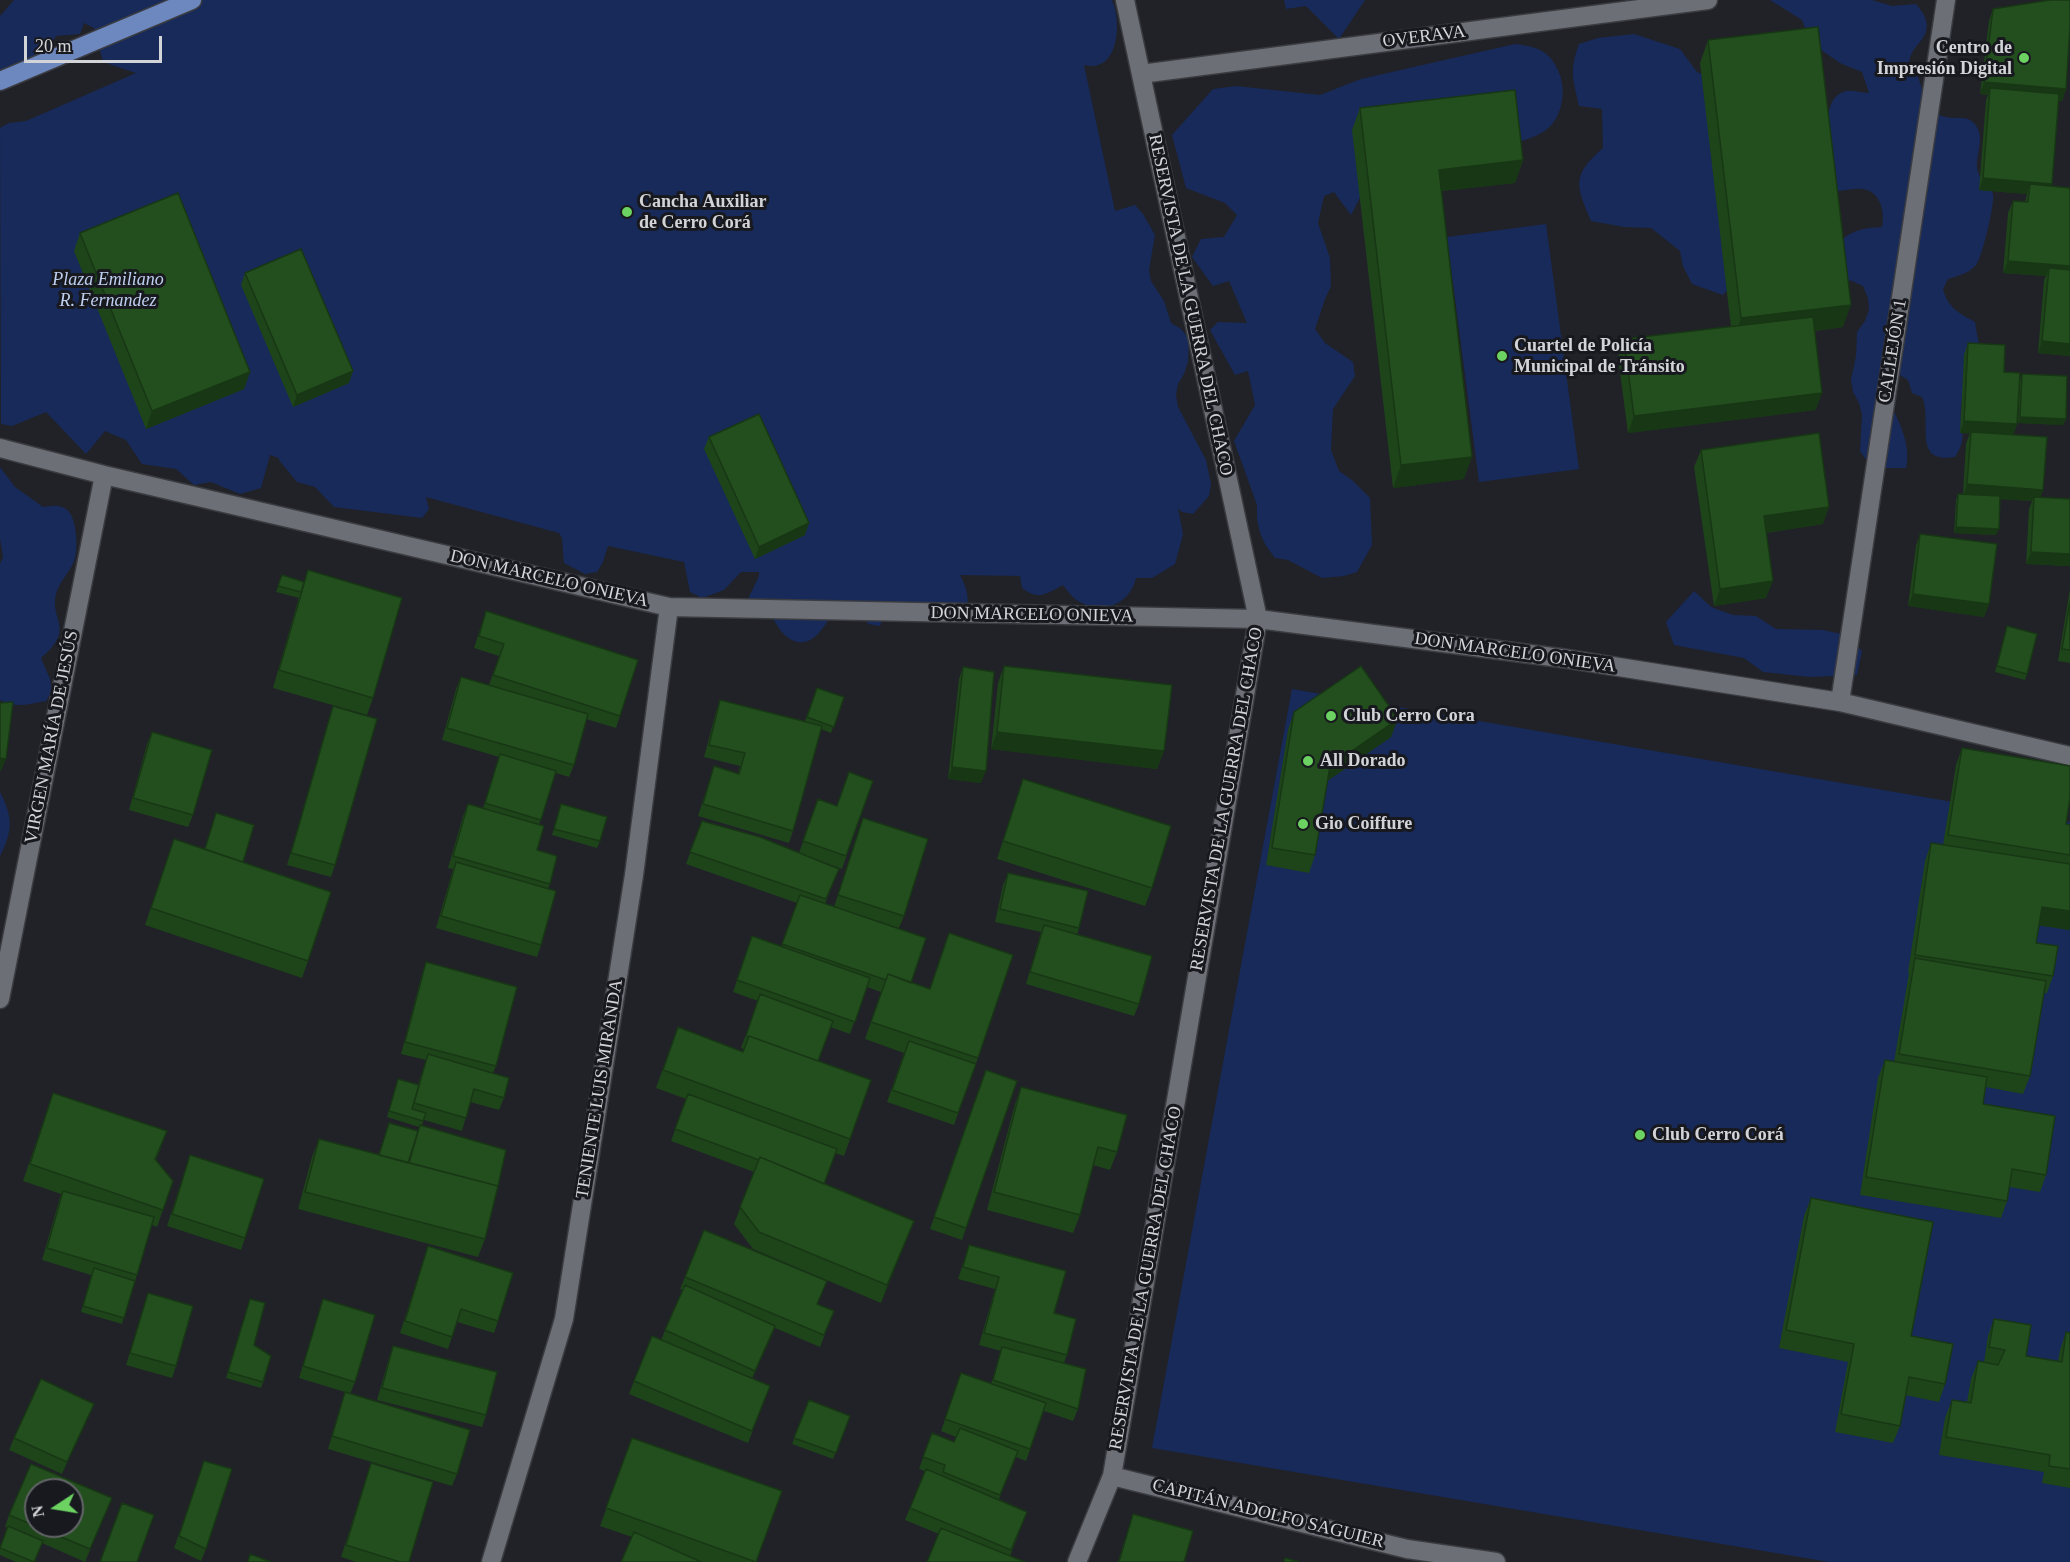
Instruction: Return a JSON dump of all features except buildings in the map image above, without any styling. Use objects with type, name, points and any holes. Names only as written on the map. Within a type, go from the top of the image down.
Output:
[{"type":"highway","points":[[0,81],[192,0]]},
{"type":"street","name":"RESERVISTA DE LA GUERRA DEL CHACO","points":[[1077,1562],[1112,1476],[1258,620],[1125,0]]},
{"type":"street","name":"OVERAVA","points":[[1141,74],[1708,0]]},
{"type":"street","name":"CALLEJÓN 1","points":[[1840,702],[1946,0]]},
{"type":"street","name":"DON MARCELO ONIEVA","points":[[0,448],[104,475],[669,607],[1258,620],[1568,659],[1840,702],[2070,756]]},
{"type":"street","name":"VIRGEN MARÍA DE JESÚS","points":[[0,999],[104,475]]},
{"type":"street","name":"TENIENTE LUIS MIRANDA","points":[[491,1562],[564,1319],[634,875],[669,607]]},
{"type":"street","name":"CAPITÁN ADOLFO SAGUIER","points":[[1112,1476],[1405,1556],[1496,1562]]},
{"type":"green space","name":"Plaza Emiliano R. Fernandez","points":[[14,0],[1112,0],[1117,33],[1111,54],[1105,62],[1096,66],[1084,65],[1115,211],[1135,205],[1143,214],[1155,235],[1149,270],[1151,281],[1164,301],[1171,323],[1181,329],[1189,339],[1188,362],[1178,384],[1176,395],[1178,407],[1206,460],[1211,484],[1209,496],[1193,514],[1182,512],[1178,508],[1183,534],[1175,564],[1152,578],[1136,578],[1128,595],[1114,605],[1089,606],[1070,594],[1063,585],[1042,595],[1033,594],[1022,588],[1020,576],[960,575],[967,594],[964,614],[884,616],[880,626],[868,624],[864,613],[834,612],[812,639],[800,642],[785,635],[774,620],[765,617],[753,607],[748,599],[759,572],[741,572],[724,590],[702,598],[690,592],[684,562],[608,546],[597,572],[585,574],[564,563],[562,538],[559,533],[426,497],[429,509],[422,518],[334,507],[315,487],[297,482],[279,458],[270,455],[261,488],[240,494],[211,482],[194,485],[176,469],[142,464],[126,440],[105,431],[86,454],[46,412],[12,426],[1,424],[0,128],[9,123],[26,121],[136,73],[103,62],[94,28],[84,23],[80,34],[56,36],[36,67],[0,73],[0,16]]},
{"type":"green space","points":[[1284,0],[1365,0],[1339,39],[1306,6],[1286,9]]},
{"type":"green space","points":[[1770,0],[1872,0],[1892,6],[1916,4],[1927,24],[1926,32],[1910,57],[1910,65],[1919,79],[1925,98],[1937,114],[1943,117],[1969,120],[1978,128],[1980,139],[1977,167],[1981,178],[1993,194],[1990,219],[1976,265],[1967,272],[1948,279],[1943,289],[1951,305],[1959,313],[1975,322],[1980,351],[1977,367],[1962,401],[1963,438],[1955,457],[1941,457],[1933,454],[1928,448],[1925,407],[1922,397],[1912,393],[1908,380],[1898,374],[1885,393],[1905,439],[1906,468],[1883,468],[1869,464],[1860,451],[1862,415],[1851,380],[1856,356],[1857,332],[1869,310],[1868,298],[1863,286],[1852,281],[1841,280],[1839,243],[1858,230],[1882,227],[1883,215],[1880,203],[1874,194],[1859,189],[1837,191],[1829,152],[1828,120],[1830,107],[1836,97],[1846,91],[1869,93],[1862,72],[1840,63],[1811,43],[1802,20]]},
{"type":"green space","points":[[1634,34],[1680,49],[1697,72],[1705,75],[1732,285],[1723,295],[1692,284],[1683,266],[1680,251],[1651,228],[1624,227],[1591,221],[1582,198],[1579,182],[1581,174],[1603,148],[1602,109],[1579,106],[1573,75],[1579,44],[1598,38]]},
{"type":"green space","points":[[1515,44],[1537,49],[1548,55],[1560,75],[1563,90],[1561,105],[1556,119],[1546,130],[1510,144],[1376,166],[1351,215],[1334,192],[1324,196],[1318,223],[1330,258],[1331,286],[1315,329],[1325,343],[1353,362],[1355,376],[1333,409],[1331,450],[1339,471],[1370,498],[1372,545],[1357,572],[1322,578],[1288,560],[1275,558],[1260,533],[1257,505],[1234,441],[1255,405],[1248,371],[1235,375],[1210,330],[1218,322],[1247,323],[1229,281],[1213,286],[1192,257],[1201,239],[1224,237],[1237,215],[1225,203],[1186,188],[1172,135],[1213,89],[1236,86],[1320,95],[1361,79]]},
{"type":"green space","points":[[1546,224],[1579,469],[1479,482],[1447,237]]},
{"type":"green space","points":[[0,467],[15,487],[43,507],[58,506],[66,509],[70,513],[76,532],[75,558],[57,591],[55,601],[60,631],[58,639],[41,658],[50,679],[52,691],[46,701],[22,705],[0,700],[0,564],[3,557],[0,539]]},
{"type":"green space","points":[[1694,591],[1711,607],[1733,615],[1756,616],[1776,629],[1823,630],[1846,635],[1862,651],[1857,675],[1810,677],[1763,672],[1744,658],[1674,645],[1666,622]]},
{"type":"green space","name":"Club Cerro Corá","points":[[1292,689],[2070,822],[2070,1562],[1829,1562],[1152,1448]]},
{"type":"green space","points":[[0,792],[10,824],[0,856]]},
{"type":"place","name":"Centro de Impresión Digital","points":[[2024,58]]},
{"type":"place","name":"Cancha Auxiliar de Cerro Corá","points":[[627,212]]},
{"type":"place","name":"Cuartel de Policía Municipal de Tránsito","points":[[1502,356]]},
{"type":"place","name":"Club Cerro Cora","points":[[1331,716]]},
{"type":"place","name":"All Dorado","points":[[1308,761]]},
{"type":"place","name":"Gio Coiffure","points":[[1303,824]]},
{"type":"place","name":"Club Cerro Corá","points":[[1640,1135]]}]
